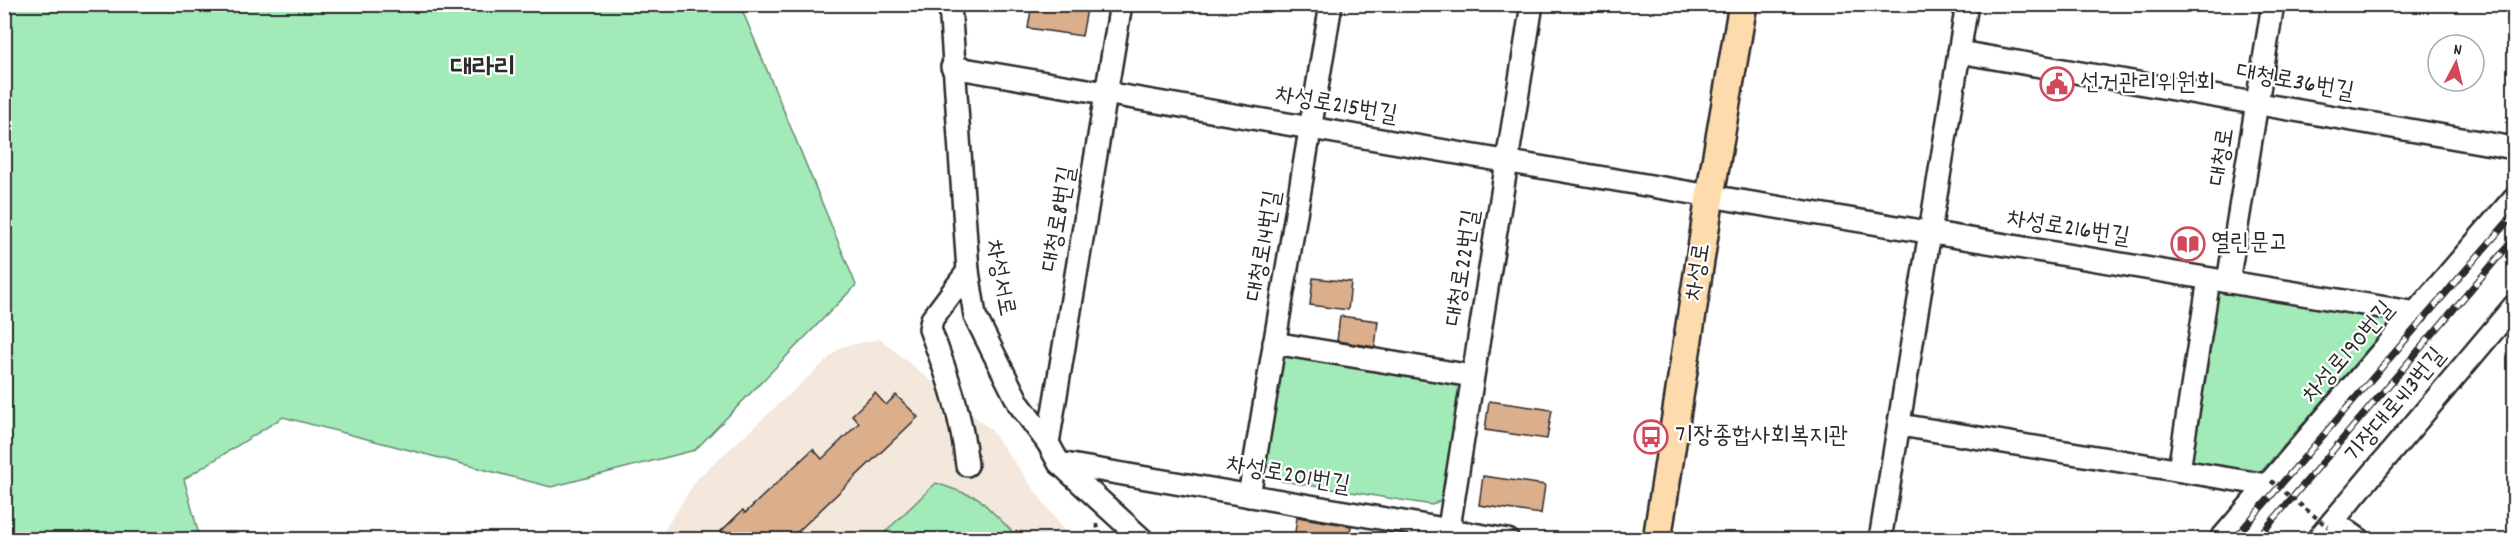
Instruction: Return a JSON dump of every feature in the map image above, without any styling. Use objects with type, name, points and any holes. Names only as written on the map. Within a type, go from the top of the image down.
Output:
[{"type":"main road","name":"차성로","points":[[1657,540],[1710,196],[1743,4]]},
{"type":"street","name":"차성서로","points":[[950,4],[952,67],[968,271],[975,316],[1019,404],[1048,442],[1059,463],[1143,540]]},
{"type":"street","name":"대청로8번길","points":[[1048,442],[1121,4]]},
{"type":"street","name":"대청로14번길","points":[[1250,496],[1331,4]]},
{"type":"street","name":"대청로22번길","points":[[1448,535],[1532,4]]},
{"type":"street","points":[[1880,540],[1967,4]]},
{"type":"street","name":"대청로","points":[[2180,470],[2258,102],[2273,4]]},
{"type":"street","name":"대청로36번길","points":[[1959,52],[2514,148]]},
{"type":"street","name":"차성로215번길","points":[[952,67],[1710,196]]},
{"type":"street","name":"차성로216번길","points":[[1710,196],[2417,313]]},
{"type":"street","name":"차성로190번길","points":[[2220,540],[2514,198]]},
{"type":"street","points":[[967,465],[963,426],[952,388],[930,329],[932,319],[968,271]]},
{"type":"street","name":"기장대로413번길","points":[[2326,529],[2514,306]]},
{"type":"street","points":[[1274,343],[1472,376]]},
{"type":"street","points":[[1900,425],[2269,483]]},
{"type":"street","name":"차성로201번길","points":[[1059,463],[1250,496],[1448,535],[1508,540]]},
{"type":"street","points":[[2326,529],[2360,540]]},
{"type":"path","points":[[2269,483],[2326,529]]},
{"type":"shaded area","points":[[880,339],[991,430],[1070,539],[658,540],[697,479],[841,347]]},
{"type":"green space","points":[[4,5],[740,5],[856,285],[695,450],[551,487],[283,417],[184,479],[200,539],[5,539]]},
{"type":"green space","points":[[2215,290],[2386,317],[2391,322],[2261,472],[2255,475],[2187,462]]},
{"type":"green space","points":[[1297,349],[1450,375],[1460,385],[1443,499],[1432,505],[1282,481],[1274,477],[1265,462],[1283,356]]},
{"type":"green space","points":[[936,483],[978,498],[1020,539],[878,539]]},
{"type":"building","points":[[1032,4],[1088,4],[1082,36],[1028,28]]},
{"type":"building","points":[[1313,278],[1351,282],[1348,310],[1310,305]]},
{"type":"building","points":[[1340,316],[1378,321],[1375,347],[1337,341]]},
{"type":"building","points":[[875,393],[886,405],[896,395],[918,417],[789,540],[712,540],[743,510],[745,513],[813,449],[822,459],[859,423],[852,415]]},
{"type":"building","points":[[1489,401],[1552,410],[1547,439],[1485,430]]},
{"type":"building","points":[[1483,476],[1545,485],[1541,514],[1479,505]]},
{"type":"building","points":[[1297,517],[1351,526],[1349,540],[1294,540]]},
{"type":"railway","points":[[2233,540],[2514,214]]},
{"type":"railway","points":[[2256,540],[2514,239]]},
{"type":"place","name":"선거관리위원회","points":[[2057,84]]},
{"type":"place","name":"열린문고","points":[[2188,244]]},
{"type":"place","name":"기장종합사회복지관","points":[[1651,437]]},
{"type":"district","name":"대라리","points":[[483,69]]}]
